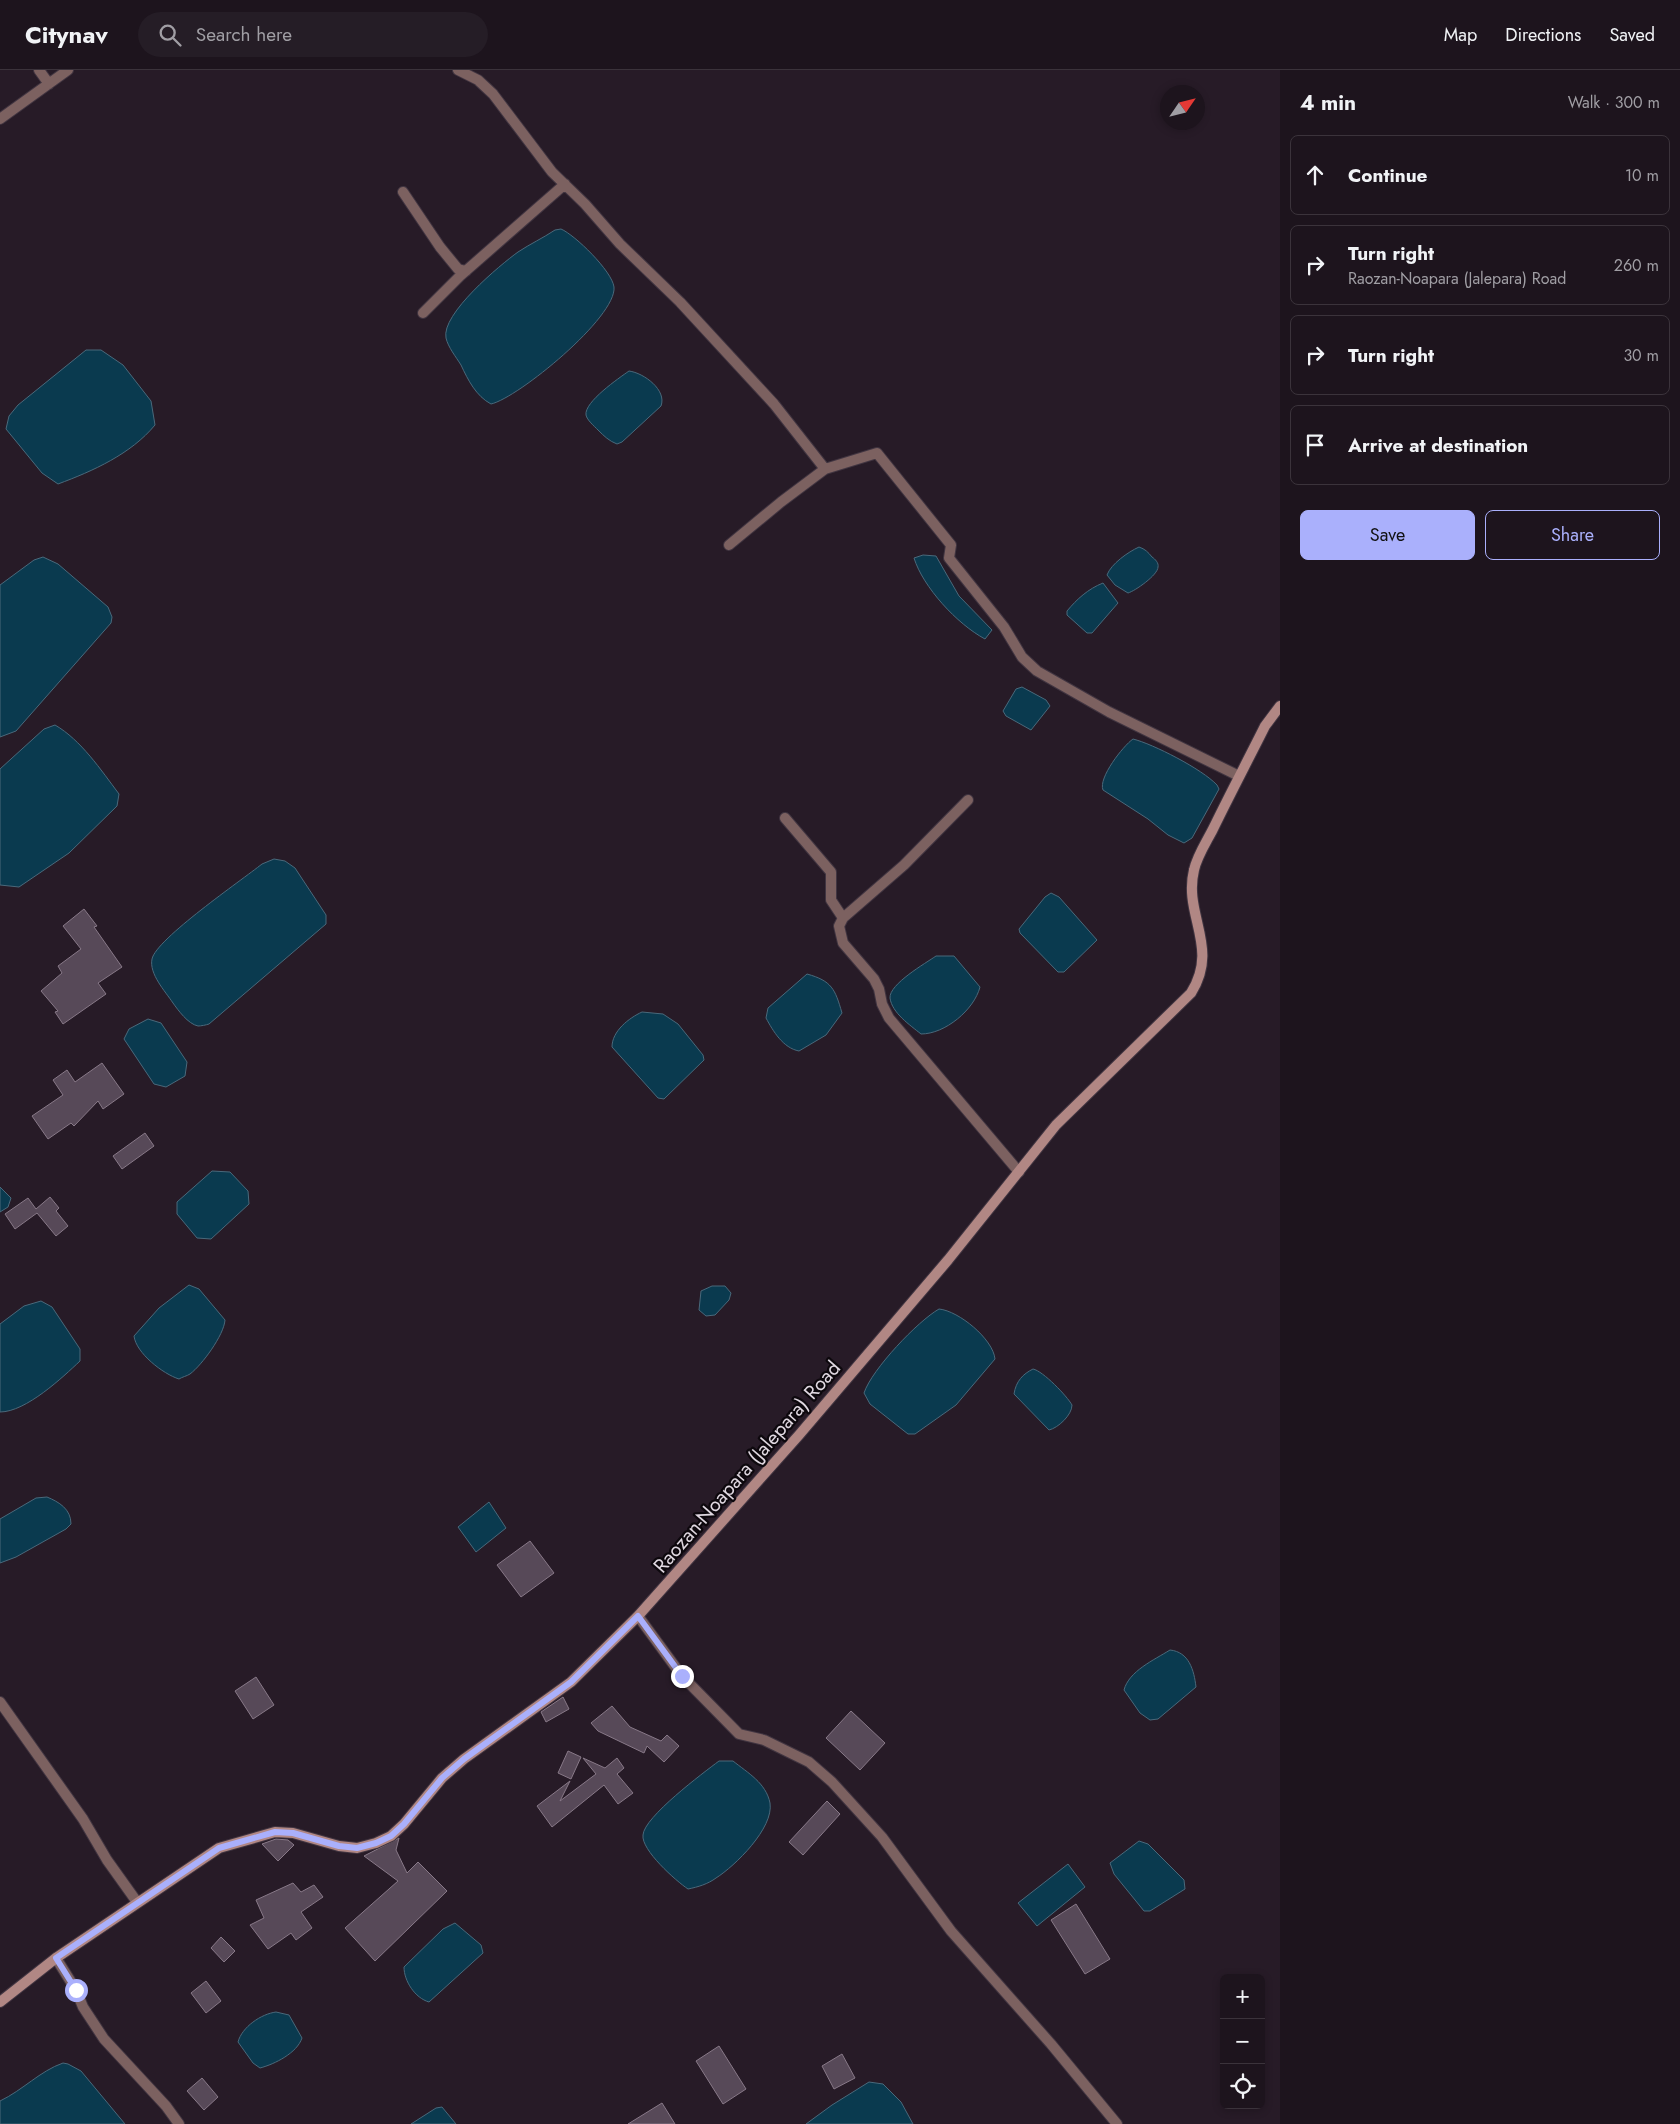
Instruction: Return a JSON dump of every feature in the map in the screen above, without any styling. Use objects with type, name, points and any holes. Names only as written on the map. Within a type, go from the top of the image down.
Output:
[{"type":"main road","name":"Raozan-Noapara (Jalepara) Road","points":[[0,2002],[56,1958],[219,1848],[275,1832],[293,1833],[339,1846],[357,1848],[376,1843],[391,1836],[404,1824],[442,1778],[464,1759],[571,1682],[638,1616],[830,1399],[948,1260],[1056,1125],[1179,1006],[1197,983],[1204,952],[1193,900],[1194,868],[1265,726],[1280,706]]},
{"type":"street","points":[[39,70],[49,84]]},
{"type":"street","points":[[0,119],[68,70]]},
{"type":"street","points":[[458,70],[478,80],[493,94],[552,172],[585,204],[620,244],[680,302],[774,404],[825,469]]},
{"type":"street","points":[[423,313],[466,271],[565,184]]},
{"type":"street","points":[[403,192],[440,247],[458,269],[466,271]]},
{"type":"street","points":[[729,545],[825,469],[876,453],[952,545],[949,558],[1004,627],[1022,657],[1037,671],[1109,712],[1239,776]]},
{"type":"street","points":[[968,800],[904,865],[843,918],[839,926],[843,944],[874,979],[879,989],[882,1004],[889,1018],[1019,1172]]},
{"type":"street","points":[[785,818],[831,872],[831,900],[843,918]]},
{"type":"street","points":[[638,1616],[682,1676],[739,1734],[764,1740],[809,1762],[832,1782],[882,1838],[950,1931],[1051,2044],[1117,2124]]},
{"type":"street","points":[[0,1702],[83,1819],[107,1860],[137,1902]]},
{"type":"street","points":[[56,1958],[76,1990],[83,2007],[104,2039],[166,2106],[179,2124]]},
{"type":"water","points":[[561,229],[575,238],[607,272],[614,287],[611,300],[584,336],[564,354],[522,387],[491,404],[477,392],[450,348],[446,338],[447,328],[453,316],[473,291],[498,268],[523,249],[555,230]]},
{"type":"water","points":[[86,350],[101,350],[123,365],[151,401],[155,425],[135,445],[123,453],[98,467],[58,484],[42,473],[6,429],[9,416],[18,405]]},
{"type":"water","points":[[629,371],[641,375],[653,383],[661,394],[662,400],[661,406],[622,442],[617,444],[607,438],[591,423],[586,415],[590,404],[596,397]]},
{"type":"water","points":[[1139,547],[1155,560],[1158,567],[1154,574],[1141,586],[1128,593],[1115,585],[1107,575],[1120,559]]},
{"type":"water","points":[[923,555],[936,556],[959,596],[992,630],[985,639],[963,624],[942,604],[933,592],[918,569],[914,558]]},
{"type":"water","points":[[43,557],[58,564],[108,607],[112,617],[111,623],[16,731],[0,737],[0,585],[34,560]]},
{"type":"water","points":[[1103,583],[1118,603],[1092,633],[1087,633],[1067,615],[1067,611],[1092,588]]},
{"type":"water","points":[[1022,687],[1046,700],[1050,706],[1031,730],[1006,716],[1003,711],[1016,689]]},
{"type":"water","points":[[55,725],[82,747],[98,766],[119,794],[117,806],[69,853],[19,887],[0,885],[0,769],[44,729]]},
{"type":"water","points":[[1133,739],[1177,758],[1210,779],[1219,789],[1192,838],[1184,843],[1168,835],[1148,819],[1103,790],[1102,785],[1108,770],[1123,748]]},
{"type":"water","points":[[274,859],[285,861],[295,868],[326,915],[326,924],[209,1024],[194,1025],[180,1013],[158,982],[153,971],[152,959],[157,950],[183,924],[262,864]]},
{"type":"water","points":[[1051,893],[1059,897],[1097,940],[1064,972],[1058,972],[1020,933],[1019,929],[1045,897]]},
{"type":"water","points":[[936,956],[954,956],[980,987],[972,1004],[957,1019],[939,1030],[921,1034],[894,1009],[890,998],[891,992],[901,980]]},
{"type":"water","points":[[807,974],[822,980],[831,987],[842,1013],[826,1035],[799,1051],[783,1043],[766,1018],[768,1008]]},
{"type":"water","points":[[642,1012],[663,1014],[678,1024],[703,1055],[704,1060],[664,1099],[658,1098],[612,1047],[618,1030],[627,1021]]},
{"type":"water","points":[[148,1019],[161,1023],[187,1062],[185,1076],[166,1087],[154,1084],[124,1039],[129,1029]]},
{"type":"water","points":[[212,1171],[230,1172],[248,1191],[249,1204],[211,1239],[197,1238],[177,1214],[177,1202]]},
{"type":"water","points":[[0,1187],[11,1198],[8,1207],[0,1212]]},
{"type":"water","points":[[189,1285],[199,1289],[225,1320],[221,1334],[206,1357],[195,1370],[179,1379],[166,1373],[151,1362],[136,1343],[134,1336],[159,1308]]},
{"type":"water","points":[[712,1286],[725,1286],[731,1293],[729,1300],[715,1315],[706,1316],[699,1310],[701,1291]]},
{"type":"water","points":[[41,1301],[52,1307],[80,1349],[80,1361],[32,1400],[21,1406],[0,1412],[0,1324],[24,1306]]},
{"type":"water","points":[[939,1309],[956,1315],[974,1327],[988,1343],[995,1359],[956,1405],[915,1434],[908,1434],[870,1404],[864,1393],[876,1371],[897,1346]]},
{"type":"water","points":[[1033,1369],[1043,1374],[1054,1384],[1072,1405],[1070,1413],[1064,1420],[1049,1430],[1014,1394],[1020,1378]]},
{"type":"water","points":[[47,1497],[56,1501],[67,1510],[71,1524],[66,1529],[16,1557],[0,1563],[0,1519],[36,1498]]},
{"type":"water","points":[[489,1502],[506,1528],[476,1552],[458,1527]]},
{"type":"water","points":[[1170,1650],[1182,1654],[1186,1658],[1192,1668],[1196,1687],[1158,1719],[1150,1720],[1140,1713],[1124,1690],[1131,1677],[1150,1662]]},
{"type":"water","points":[[719,1761],[733,1761],[756,1779],[768,1796],[770,1813],[760,1835],[733,1865],[710,1882],[688,1889],[653,1857],[644,1841],[643,1835],[646,1827],[663,1807]]},
{"type":"water","points":[[1139,1841],[1148,1844],[1184,1880],[1185,1889],[1150,1911],[1144,1911],[1114,1874],[1110,1863]]},
{"type":"water","points":[[1068,1864],[1085,1887],[1037,1926],[1018,1903]]},
{"type":"water","points":[[455,1923],[481,1945],[483,1953],[429,2002],[419,1997],[411,1988],[404,1972],[404,1967],[443,1929]]},
{"type":"water","points":[[276,2012],[289,2015],[302,2038],[285,2057],[260,2068],[253,2063],[238,2042],[248,2026],[258,2018]]},
{"type":"water","points":[[63,2063],[81,2071],[125,2124],[0,2124],[0,2101],[55,2066]]},
{"type":"water","points":[[869,2082],[883,2084],[901,2102],[913,2124],[806,2124],[832,2105]]},
{"type":"water","points":[[442,2107],[456,2124],[411,2124],[436,2108]]},
{"type":"building","points":[[84,909],[97,926],[94,927],[122,967],[98,983],[106,994],[63,1024],[55,1012],[58,1011],[41,991],[62,973],[58,966],[81,949],[63,926]]},
{"type":"building","points":[[102,1063],[124,1094],[103,1109],[98,1101],[74,1126],[71,1123],[48,1139],[32,1116],[63,1095],[53,1080],[67,1070],[75,1082]]},
{"type":"building","points":[[145,1133],[154,1146],[122,1169],[113,1156]]},
{"type":"building","points":[[50,1197],[59,1208],[56,1211],[68,1226],[56,1236],[37,1213],[15,1229],[5,1214],[28,1198],[36,1209]]},
{"type":"building","points":[[530,1541],[554,1573],[521,1597],[497,1565]]},
{"type":"building","points":[[256,1677],[274,1705],[253,1719],[235,1691]]},
{"type":"building","points":[[563,1697],[569,1709],[546,1722],[541,1712]]},
{"type":"building","points":[[612,1706],[630,1727],[661,1741],[667,1735],[679,1746],[664,1762],[647,1746],[644,1753],[598,1731],[591,1723]]},
{"type":"building","points":[[851,1711],[885,1743],[860,1770],[826,1738]]},
{"type":"building","points":[[568,1751],[581,1757],[571,1779],[558,1773]]},
{"type":"building","points":[[583,1758],[605,1768],[617,1758],[624,1768],[617,1774],[633,1793],[618,1804],[604,1785],[552,1827],[537,1806],[570,1781],[560,1801],[596,1774]]},
{"type":"building","points":[[827,1801],[840,1814],[803,1855],[789,1842]]},
{"type":"building","points":[[399,1838],[396,1850],[407,1873],[418,1862],[447,1891],[375,1961],[345,1928],[398,1881],[364,1856]]},
{"type":"building","points":[[276,1839],[288,1840],[294,1845],[278,1861],[262,1844]]},
{"type":"building","points":[[293,1883],[301,1892],[314,1885],[323,1897],[301,1912],[312,1928],[296,1940],[291,1933],[268,1949],[250,1925],[264,1918],[256,1900]]},
{"type":"building","points":[[1076,1904],[1110,1959],[1085,1974],[1051,1920]]},
{"type":"building","points":[[221,1937],[235,1951],[224,1962],[211,1948]]},
{"type":"building","points":[[206,1981],[221,2001],[206,2013],[191,1993]]},
{"type":"building","points":[[719,2046],[746,2089],[723,2104],[696,2061]]},
{"type":"building","points":[[842,2054],[855,2078],[834,2089],[822,2066]]},
{"type":"building","points":[[202,2078],[218,2097],[204,2110],[187,2091]]},
{"type":"building","points":[[662,2103],[675,2124],[628,2124]]},
{"type":"route","points":[[76,1990],[56,1958],[219,1848],[275,1832],[293,1833],[339,1846],[357,1848],[376,1843],[391,1836],[404,1824],[442,1778],[464,1759],[571,1682],[638,1616],[682,1676]]}]
